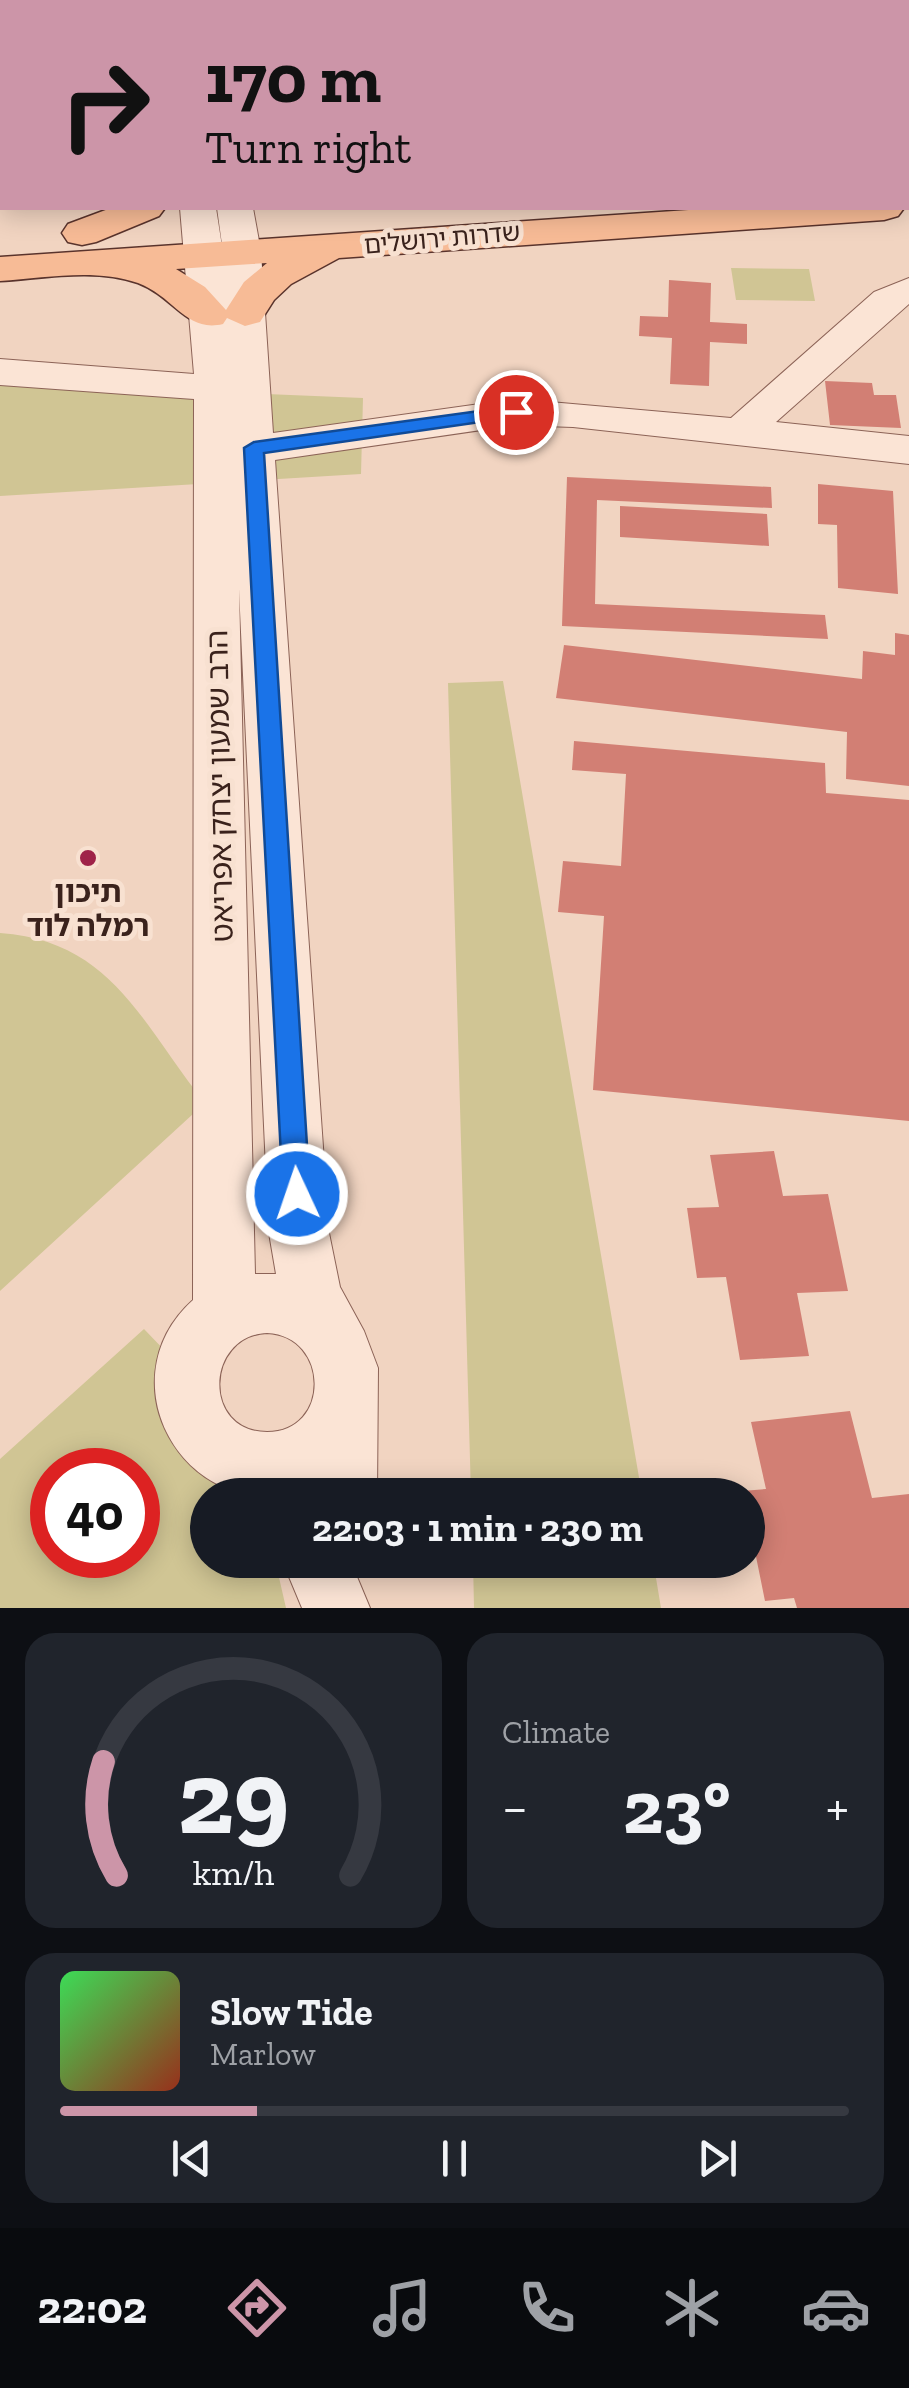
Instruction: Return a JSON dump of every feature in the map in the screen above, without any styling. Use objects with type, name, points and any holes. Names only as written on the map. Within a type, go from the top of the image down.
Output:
[{"type":"main road","points":[[141,210],[93,247],[181,285],[227,314],[272,276],[314,256],[367,221]]},
{"type":"main road","name":"שדרות ירושלים","points":[[220,228],[367,221],[428,210]]},
{"type":"main road","name":"שדרות ירושלים","points":[[0,269],[93,247],[220,228],[804,210]]},
{"type":"main road","name":"שדרות ירושלים","points":[[0,240],[93,247]]},
{"type":"street","name":"הרב שמעון יצחק אפריאט","points":[[220,228],[234,450],[299,1233],[309,1287],[322,1320]]},
{"type":"street","points":[[740,432],[888,300],[909,289]]},
{"type":"street","name":"הרב שמעון יצחק אפריאט","points":[[224,1316],[234,450],[212,388],[227,314]]},
{"type":"street","points":[[0,372],[212,388]]},
{"type":"street","points":[[234,450],[516,412],[574,414],[909,450]]},
{"type":"street","points":[[274,1478],[222,1454],[201,1436],[189,1411],[186,1389],[190,1361],[204,1336],[224,1316],[250,1304],[277,1302],[298,1306],[322,1320],[338,1340],[346,1360],[344,1478]]},
{"type":"street","points":[[283,1478],[334,1424],[344,1406]]},
{"type":"street","points":[[324,1578],[336,1608]]},
{"type":"street","points":[[343,1578],[344,1608]]},
{"type":"shaded area","points":[[731,268],[809,269],[815,301],[736,300]]},
{"type":"shaded area","points":[[0,383],[363,398],[361,474],[0,496]]},
{"type":"shaded area","points":[[503,681],[639,1478],[471,1478],[448,683]]},
{"type":"shaded area","points":[[0,933],[39,939],[71,952],[98,970],[142,1017],[205,1103],[0,1291]]},
{"type":"shaded area","points":[[144,1329],[169,1355],[238,1478],[190,1478],[190,1578],[279,1578],[286,1608],[0,1608],[0,1459]]},
{"type":"shaded area","points":[[473,1578],[656,1578],[661,1608],[474,1608]]},
{"type":"building","points":[[669,280],[711,283],[710,322],[747,324],[747,344],[710,342],[709,386],[670,384],[672,338],[639,336],[640,316],[668,317]]},
{"type":"building","points":[[825,381],[872,383],[874,395],[896,395],[901,428],[830,425]]},
{"type":"building","points":[[567,477],[771,487],[772,508],[597,500],[595,604],[825,615],[828,639],[562,626]]},
{"type":"building","points":[[818,484],[893,491],[898,594],[838,588],[837,525],[818,524]]},
{"type":"building","points":[[620,506],[767,514],[769,546],[620,537]]},
{"type":"building","points":[[895,633],[909,635],[909,786],[846,779],[847,732],[556,698],[564,645],[862,679],[863,651],[895,655]]},
{"type":"building","points":[[574,741],[825,763],[826,793],[909,800],[909,1121],[593,1090],[604,916],[558,912],[563,861],[621,866],[626,774],[572,770]]},
{"type":"building","points":[[774,1151],[783,1196],[828,1194],[848,1291],[797,1293],[809,1356],[740,1360],[726,1277],[697,1278],[687,1208],[719,1207],[710,1155]]},
{"type":"building","points":[[850,1411],[872,1498],[909,1494],[909,1608],[797,1608],[794,1598],[765,1601],[760,1578],[765,1578],[766,1489],[751,1422]]},
{"type":"place","name":"תיכון רמלה לוד","points":[[88,858]]},
{"type":"route","points":[[297,1194],[254,448],[516,412]]}]
